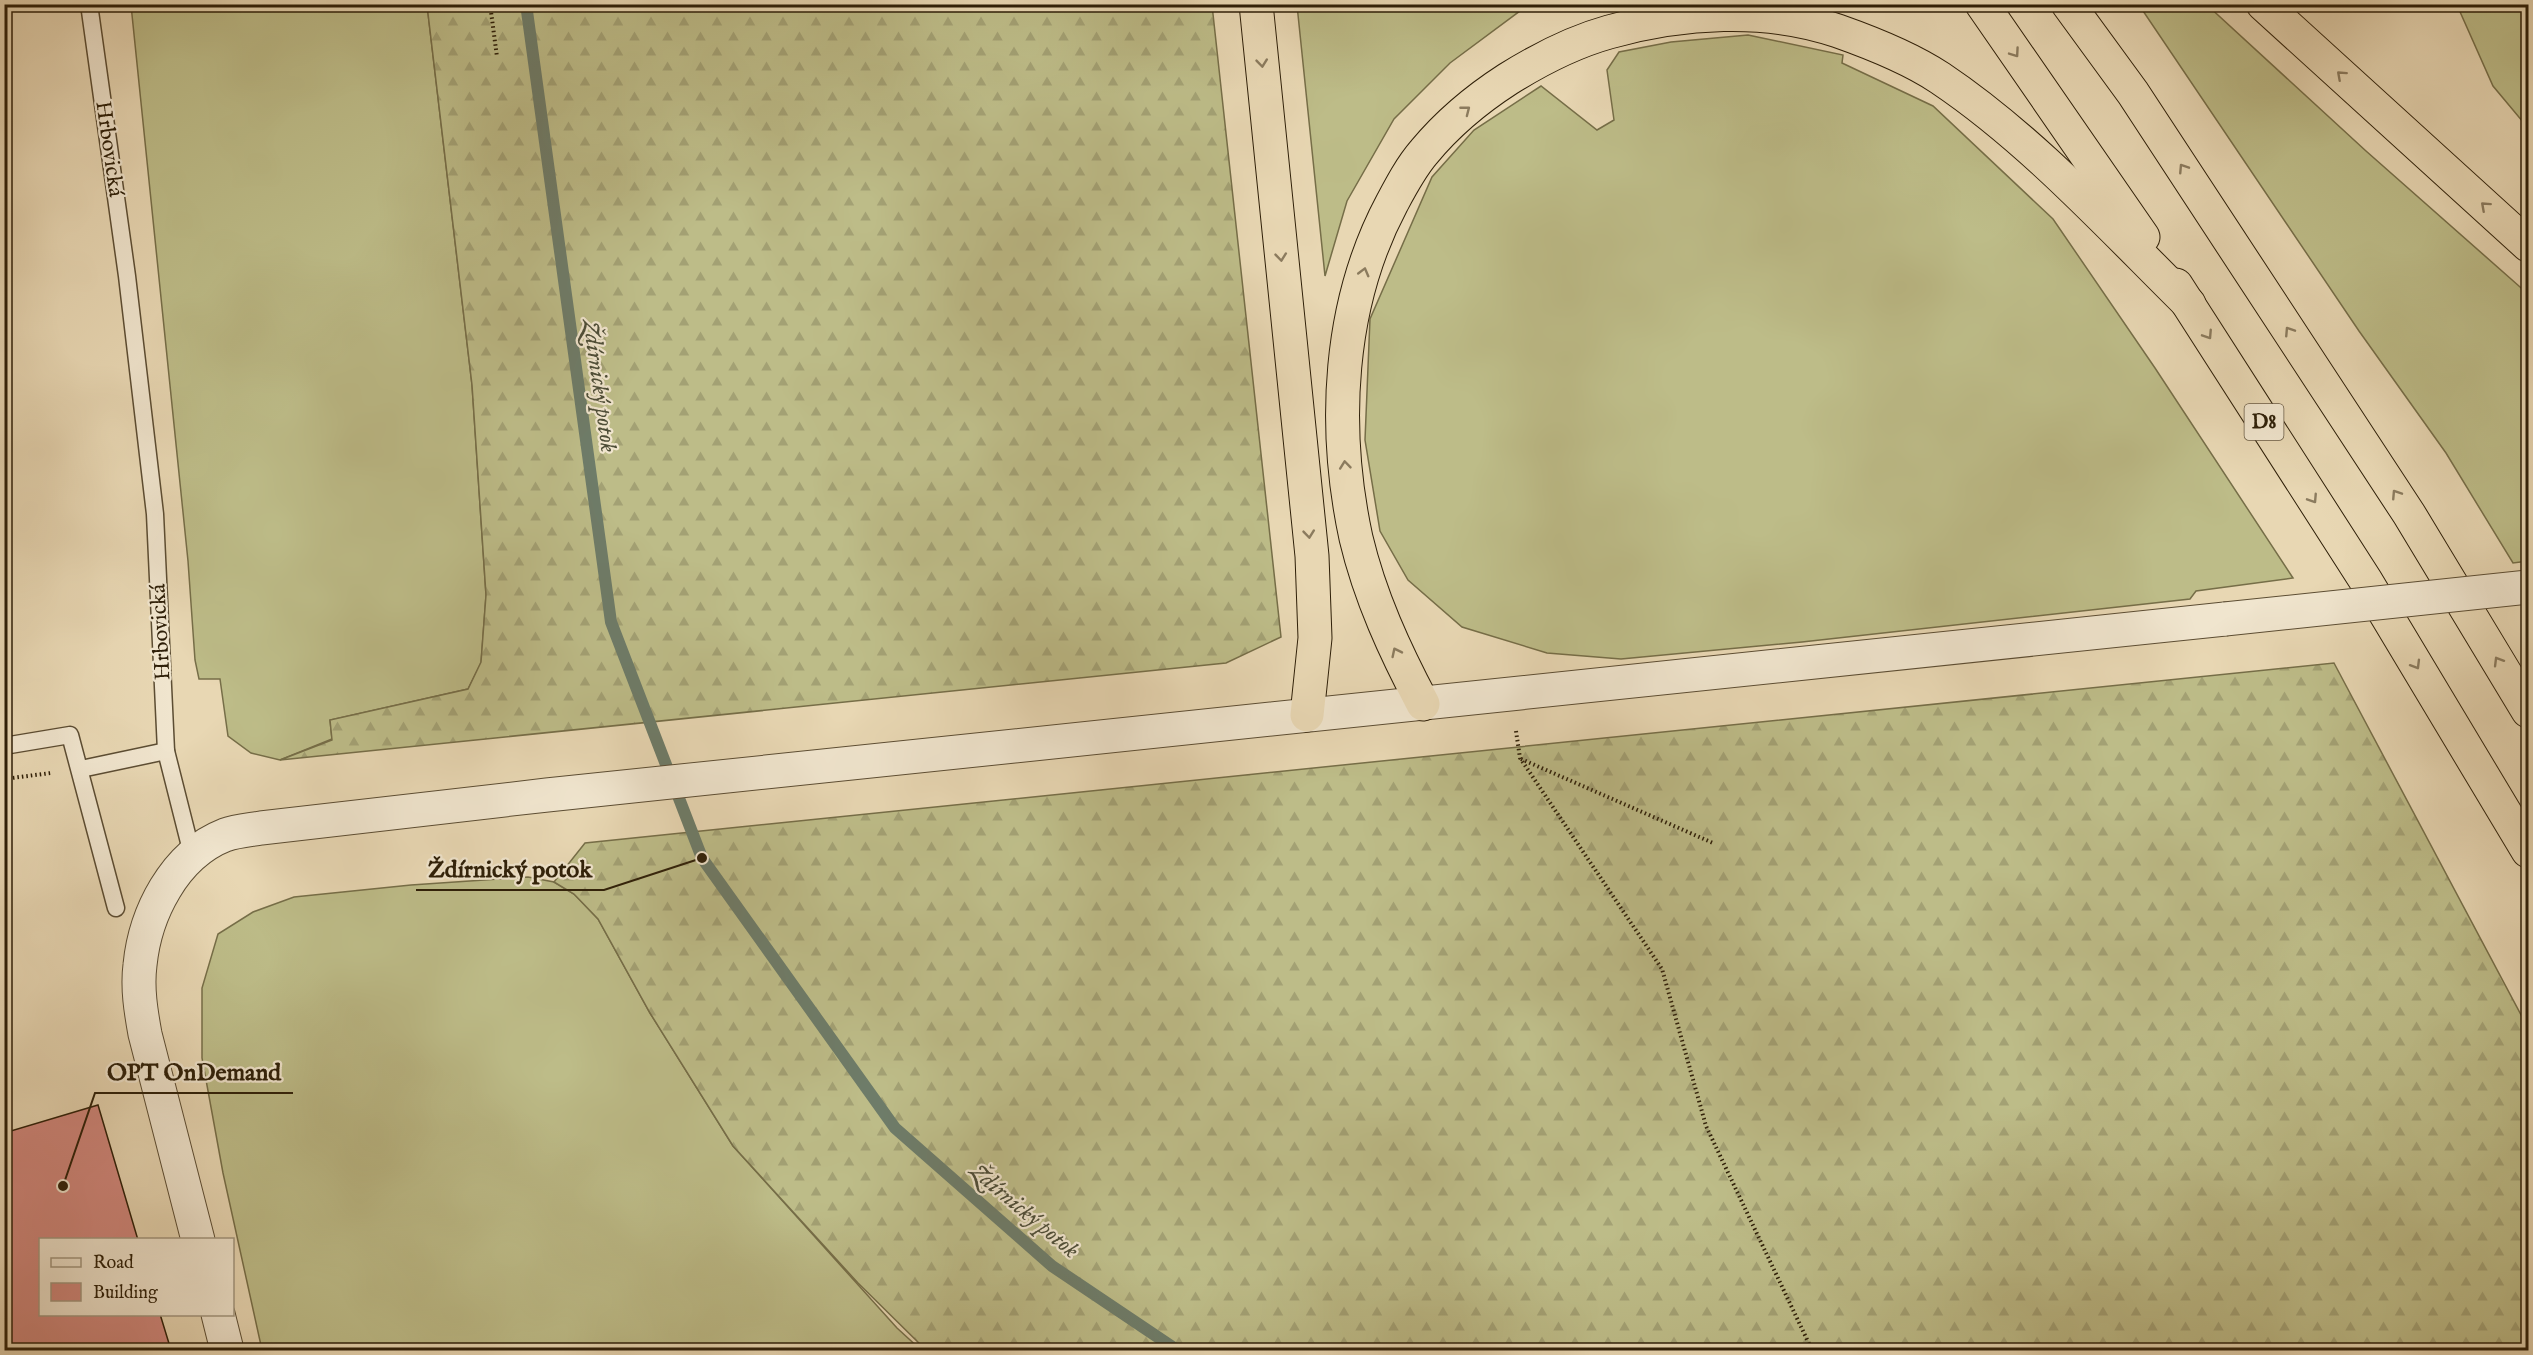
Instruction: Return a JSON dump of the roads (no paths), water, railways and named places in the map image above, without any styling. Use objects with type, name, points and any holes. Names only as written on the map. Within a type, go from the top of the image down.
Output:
[{"type":"highway","points":[[1256,4],[1312,556],[1315,638],[1307,715]]},
{"type":"highway","name":"D8","points":[[1982,4],[2189,304],[2366,581],[2529,851]]},
{"type":"highway","points":[[2068,4],[2133,93],[2376,464],[2529,711]]},
{"type":"highway","points":[[2263,4],[2529,245]]},
{"type":"highway","points":[[1423,704],[1390,639],[1375,600],[1357,540],[1348,493],[1342,410],[1350,327],[1368,255],[1378,230],[1421,154],[1454,119],[1491,90],[1531,64],[1579,40],[1633,25],[1683,18],[1736,15],[1780,18],[1835,30],[1887,51],[1937,76],[1991,115],[2095,211],[2189,304]]},
{"type":"street","points":[[198,1238],[145,1034],[140,1000],[140,966],[147,925],[166,886],[192,854],[224,835],[261,828],[770,771],[2529,587]]},
{"type":"street","points":[[218,1316],[227,1350]]},
{"type":"lane","name":"Hrbovická","points":[[89,4],[127,276],[155,514],[166,751],[192,854]]},
{"type":"lane","points":[[4,746],[70,735],[116,908]]},
{"type":"lane","points":[[81,770],[166,751]]},
{"type":"waterway","name":"Ždírnický potok","points":[[526,4],[611,622],[702,858],[895,1128],[1052,1266],[1177,1350]]},
{"type":"place","name":"Ždírnický potok","points":[[702,858]]},
{"type":"place","name":"OPT OnDemand","points":[[63,1186]]}]
